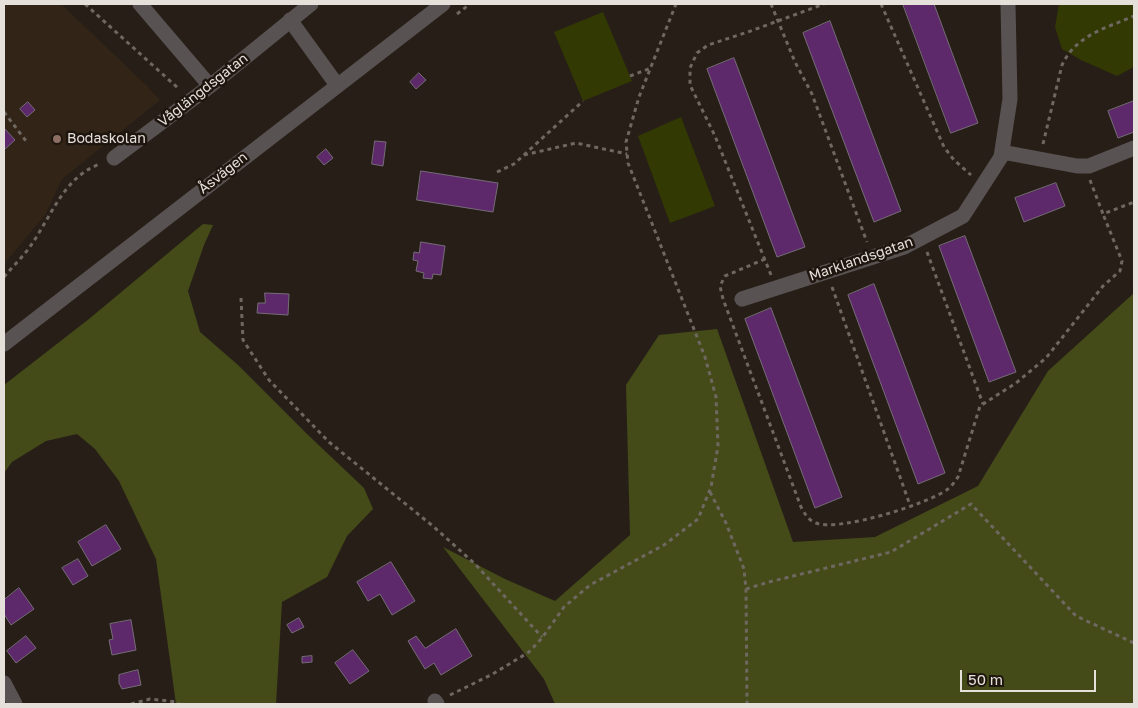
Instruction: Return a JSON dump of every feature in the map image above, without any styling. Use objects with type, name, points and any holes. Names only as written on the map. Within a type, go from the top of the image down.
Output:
[{"type":"street","points":[[140,4],[210,86]]},
{"type":"street","name":"Våglängdsgatan","points":[[114,158],[210,86],[311,4]]},
{"type":"street","name":"Åsvägen","points":[[4,344],[443,4]]},
{"type":"street","name":"Marklandsgatan","points":[[742,299],[904,247],[963,216],[1001,157],[1010,99],[1008,4]]},
{"type":"street","points":[[290,20],[338,85]]},
{"type":"street","points":[[1002,152],[1077,166],[1089,166],[1134,148]]},
{"type":"street","points":[[4,682],[15,704]]},
{"type":"path","points":[[85,4],[191,100]]},
{"type":"path","points":[[436,703],[509,666],[528,652],[542,638],[564,607],[590,585],[664,544],[698,518],[709,492],[718,446],[716,398],[705,356],[628,163],[626,142],[639,97],[676,4]]},
{"type":"path","points":[[772,4],[777,21],[812,94],[872,257]]},
{"type":"path","points":[[776,288],[715,136],[690,85],[690,68],[697,53],[708,45],[824,4]]},
{"type":"path","points":[[882,4],[944,147],[954,160],[983,185]]},
{"type":"path","points":[[1040,159],[1066,55],[1074,46],[1089,35],[1134,16]]},
{"type":"path","points":[[630,76],[651,67]]},
{"type":"path","points":[[496,172],[514,164],[583,101]]},
{"type":"path","points":[[4,112],[26,141]]},
{"type":"path","points":[[524,155],[576,143],[627,154]]},
{"type":"path","points":[[4,277],[29,248],[70,183],[88,168],[114,158]]},
{"type":"path","points":[[765,259],[725,276],[720,286],[726,307],[801,507],[809,520],[818,524],[849,524],[871,519],[932,498],[946,490],[958,477],[980,406],[1016,383],[1046,358],[1103,286],[1120,271],[1122,261],[1084,166]]},
{"type":"path","points":[[1103,214],[1134,202]]},
{"type":"path","points":[[922,238],[983,404]]},
{"type":"path","points":[[827,272],[910,505]]},
{"type":"path","points":[[242,298],[243,340],[269,380],[329,442],[434,527],[476,564],[542,638]]},
{"type":"path","points":[[709,492],[726,524],[744,569],[746,589],[747,704]]},
{"type":"path","points":[[746,589],[891,552],[971,504],[1076,616],[1134,643]]},
{"type":"path","points":[[131,704],[150,699],[177,702],[179,704]]},
{"type":"shaded area","name":"Bodaskolan","points":[[4,4],[61,4],[160,100],[62,179],[45,215],[4,264]]},
{"type":"green space","points":[[1059,4],[1134,4],[1134,64],[1132,68],[1117,76],[1081,60],[1062,49],[1055,27]]},
{"type":"green space","points":[[603,12],[632,81],[583,101],[554,32]]},
{"type":"green space","points":[[681,117],[715,206],[670,223],[638,136]]},
{"type":"green space","points":[[203,224],[213,225],[188,291],[200,332],[238,365],[364,488],[373,509],[347,536],[327,577],[282,602],[276,704],[176,704],[156,559],[119,481],[95,449],[77,434],[46,441],[12,462],[4,473],[4,385],[89,319]]},
{"type":"green space","points":[[1134,293],[1134,704],[555,704],[544,679],[443,547],[505,579],[555,601],[630,535],[626,385],[659,335],[717,329],[793,542],[875,537],[978,486],[1048,371]]},
{"type":"building","points":[[903,4],[934,4],[978,123],[951,133]]},
{"type":"building","points":[[830,21],[901,211],[874,222],[803,33]]},
{"type":"building","points":[[734,58],[805,247],[777,257],[707,69]]},
{"type":"building","points":[[419,73],[426,80],[416,89],[410,82]]},
{"type":"building","points":[[1134,101],[1134,132],[1118,138],[1108,111]]},
{"type":"building","points":[[28,102],[35,110],[27,117],[20,109]]},
{"type":"building","points":[[4,128],[15,140],[4,150]]},
{"type":"building","points":[[375,141],[386,142],[383,166],[372,164]]},
{"type":"building","points":[[326,149],[333,158],[324,165],[317,157]]},
{"type":"building","points":[[421,171],[498,183],[493,212],[417,200]]},
{"type":"building","points":[[1056,183],[1065,206],[1024,222],[1015,198]]},
{"type":"building","points":[[965,236],[1016,372],[989,382],[939,246]]},
{"type":"building","points":[[421,242],[445,246],[441,275],[433,274],[432,279],[423,278],[424,273],[416,271],[418,261],[413,260],[414,252],[419,253]]},
{"type":"building","points":[[874,284],[945,473],[918,484],[848,295]]},
{"type":"building","points":[[265,293],[289,294],[288,315],[257,313],[258,303],[265,303]]},
{"type":"building","points":[[771,308],[842,497],[815,508],[745,319]]},
{"type":"building","points":[[106,525],[121,549],[92,566],[78,542]]},
{"type":"building","points":[[78,559],[88,576],[73,585],[62,568]]},
{"type":"building","points":[[391,562],[415,601],[392,615],[380,594],[368,601],[357,582]]},
{"type":"building","points":[[19,588],[34,609],[11,625],[4,614],[4,600]]},
{"type":"building","points":[[299,618],[304,627],[292,633],[287,625]]},
{"type":"building","points":[[131,620],[136,650],[112,655],[109,640],[113,639],[110,624]]},
{"type":"building","points":[[456,629],[472,656],[441,675],[434,663],[425,669],[408,641],[416,636],[425,648]]},
{"type":"building","points":[[26,636],[36,648],[16,663],[7,651]]},
{"type":"building","points":[[353,650],[369,671],[350,684],[335,663]]},
{"type":"building","points":[[312,656],[312,662],[302,663],[302,657]]},
{"type":"building","points":[[138,670],[141,685],[122,689],[119,683],[119,675]]},
{"type":"place","name":"Bodaskolan","points":[[57,139]]}]
